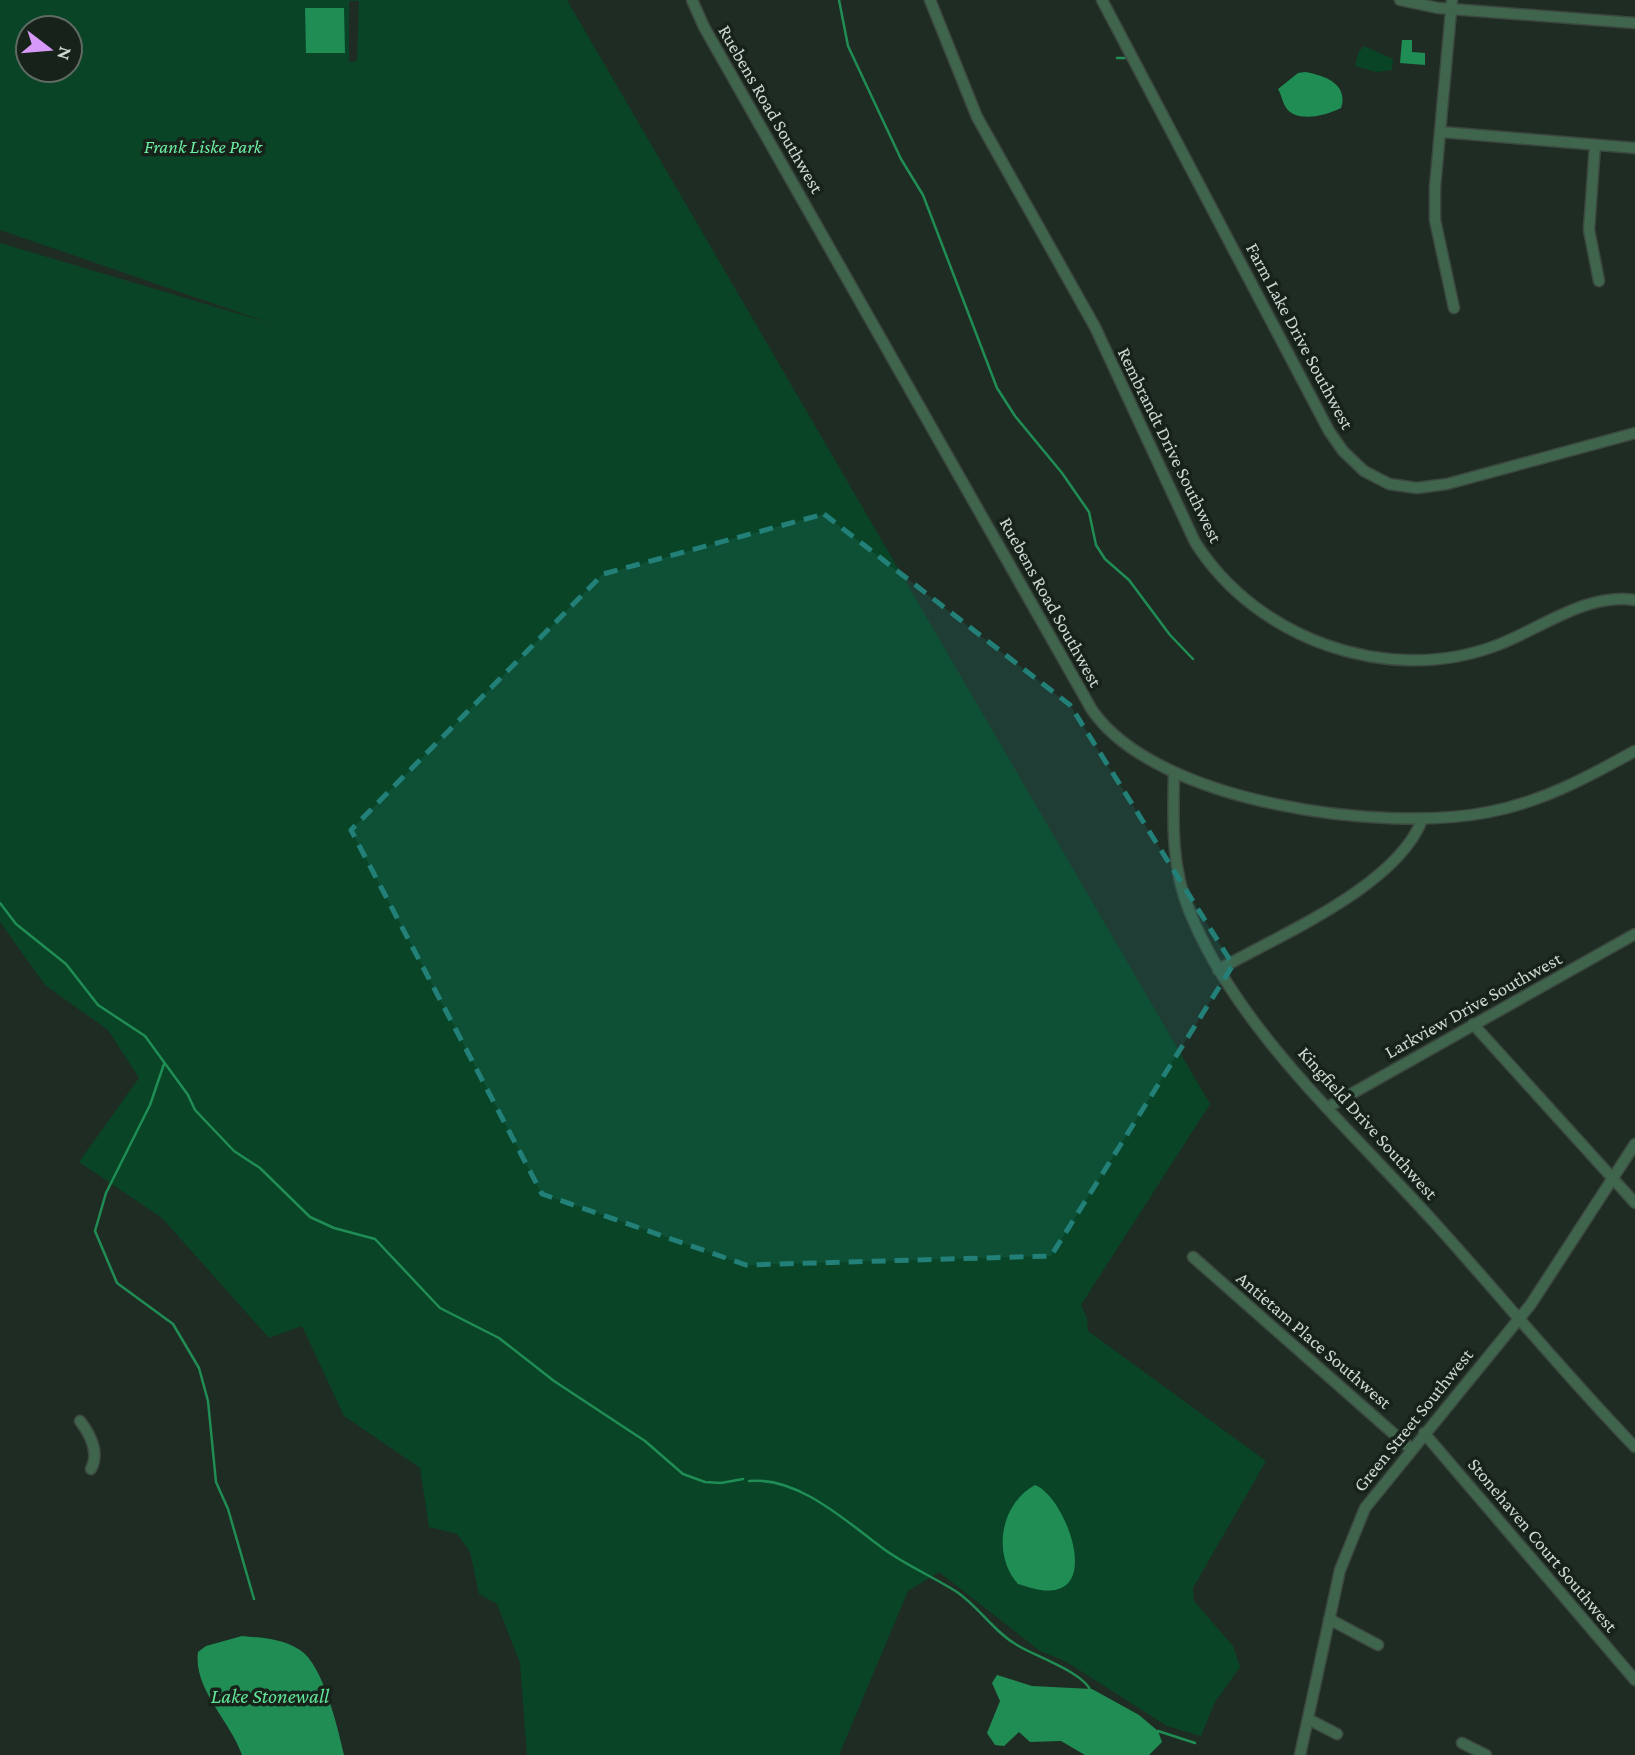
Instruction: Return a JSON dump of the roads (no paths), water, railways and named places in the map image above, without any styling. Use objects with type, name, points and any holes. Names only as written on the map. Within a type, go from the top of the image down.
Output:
[{"type":"street","name":"Ruebens Road Southwest","points":[[692,0],[704,27],[1092,710],[1122,743],[1174,774],[1206,786],[1303,808],[1422,820],[1487,813],[1534,800],[1567,788],[1635,751]]},
{"type":"street","name":"Rembrandt Drive Southwest","points":[[930,0],[977,117],[1095,327],[1189,530],[1204,556],[1239,594],[1274,621],[1318,643],[1365,655],[1426,661],[1497,646],[1585,606],[1609,598],[1635,600]]},
{"type":"street","name":"Farm Lake Drive Southwest","points":[[1102,0],[1329,431],[1343,451],[1364,471],[1389,484],[1432,488],[1635,433]]},
{"type":"street","points":[[1400,0],[1635,23]]},
{"type":"street","points":[[1452,4],[1435,187],[1435,220],[1454,308]]},
{"type":"street","points":[[1442,132],[1635,148]]},
{"type":"street","points":[[1595,145],[1589,230],[1599,281]]},
{"type":"street","name":"Kingfield Drive Southwest","points":[[1174,774],[1172,827],[1177,873],[1188,908],[1218,970],[1246,1012],[1328,1107],[1635,1447]]},
{"type":"street","points":[[1218,970],[1362,889],[1403,851],[1422,820]]},
{"type":"street","name":"Larkview Drive Southwest","points":[[1328,1107],[1635,934]]},
{"type":"street","points":[[1473,1024],[1635,1203]]},
{"type":"street","name":"Green Street Southwest","points":[[1300,1755],[1340,1570],[1357,1522],[1375,1493],[1520,1317],[1635,1144]]},
{"type":"street","name":"Antietam Place Southwest","points":[[1193,1257],[1411,1449]]},
{"type":"street","points":[[80,1421],[90,1434],[93,1446],[91,1469]]},
{"type":"street","name":"Stonehaven Court Southwest","points":[[1424,1433],[1635,1680]]},
{"type":"street","points":[[1329,1619],[1378,1645]]},
{"type":"street","points":[[1308,1719],[1337,1734]]},
{"type":"street","points":[[1462,1743],[1486,1755]]},
{"type":"water","points":[[305,8],[344,8],[345,53],[306,53]]},
{"type":"water","points":[[1402,40],[1412,40],[1412,52],[1425,53],[1425,65],[1400,63]]},
{"type":"water","points":[[1305,72],[1327,78],[1338,87],[1343,100],[1341,108],[1305,117],[1287,109],[1278,89],[1298,73]]},
{"type":"water","points":[[1035,1485],[1045,1491],[1063,1516],[1074,1548],[1073,1576],[1066,1585],[1055,1590],[1018,1584],[1005,1559],[1003,1545],[1007,1517],[1014,1504]]},
{"type":"water","name":"Lake Stonewall","points":[[242,1636],[286,1643],[308,1657],[328,1698],[344,1755],[242,1755],[201,1679],[198,1652],[206,1646]]},
{"type":"water","points":[[997,1675],[1032,1686],[1092,1689],[1139,1715],[1158,1731],[1162,1742],[1149,1755],[1085,1755],[1061,1741],[1030,1742],[1019,1732],[1004,1746],[995,1745],[987,1733],[1000,1701],[992,1683]]},
{"type":"waterway","points":[[839,0],[848,46],[901,159],[923,195],[997,388],[1015,416],[1062,473],[1089,512],[1096,545],[1105,559],[1129,580],[1170,635],[1193,659]]},
{"type":"waterway","points":[[1117,58],[1125,58]]},
{"type":"waterway","points":[[0,903],[16,924],[66,964],[98,1005],[145,1036],[188,1095],[195,1110],[234,1151],[260,1168],[310,1217],[334,1228],[375,1239],[440,1308],[499,1338],[554,1381],[645,1441],[683,1474],[705,1482],[721,1483],[743,1479]]},
{"type":"waterway","points":[[164,1064],[150,1105],[106,1193],[95,1231],[117,1283],[173,1324],[199,1368],[208,1401],[216,1482],[228,1509],[254,1599]]},
{"type":"waterway","points":[[749,1481],[787,1486],[823,1504],[888,1552],[957,1592],[1009,1640],[1080,1678],[1091,1692]]},
{"type":"waterway","points":[[1157,1734],[1158,1731],[1195,1743]]},
{"type":"park label","name":"Frank Liske Park","points":[[203,146]]}]
